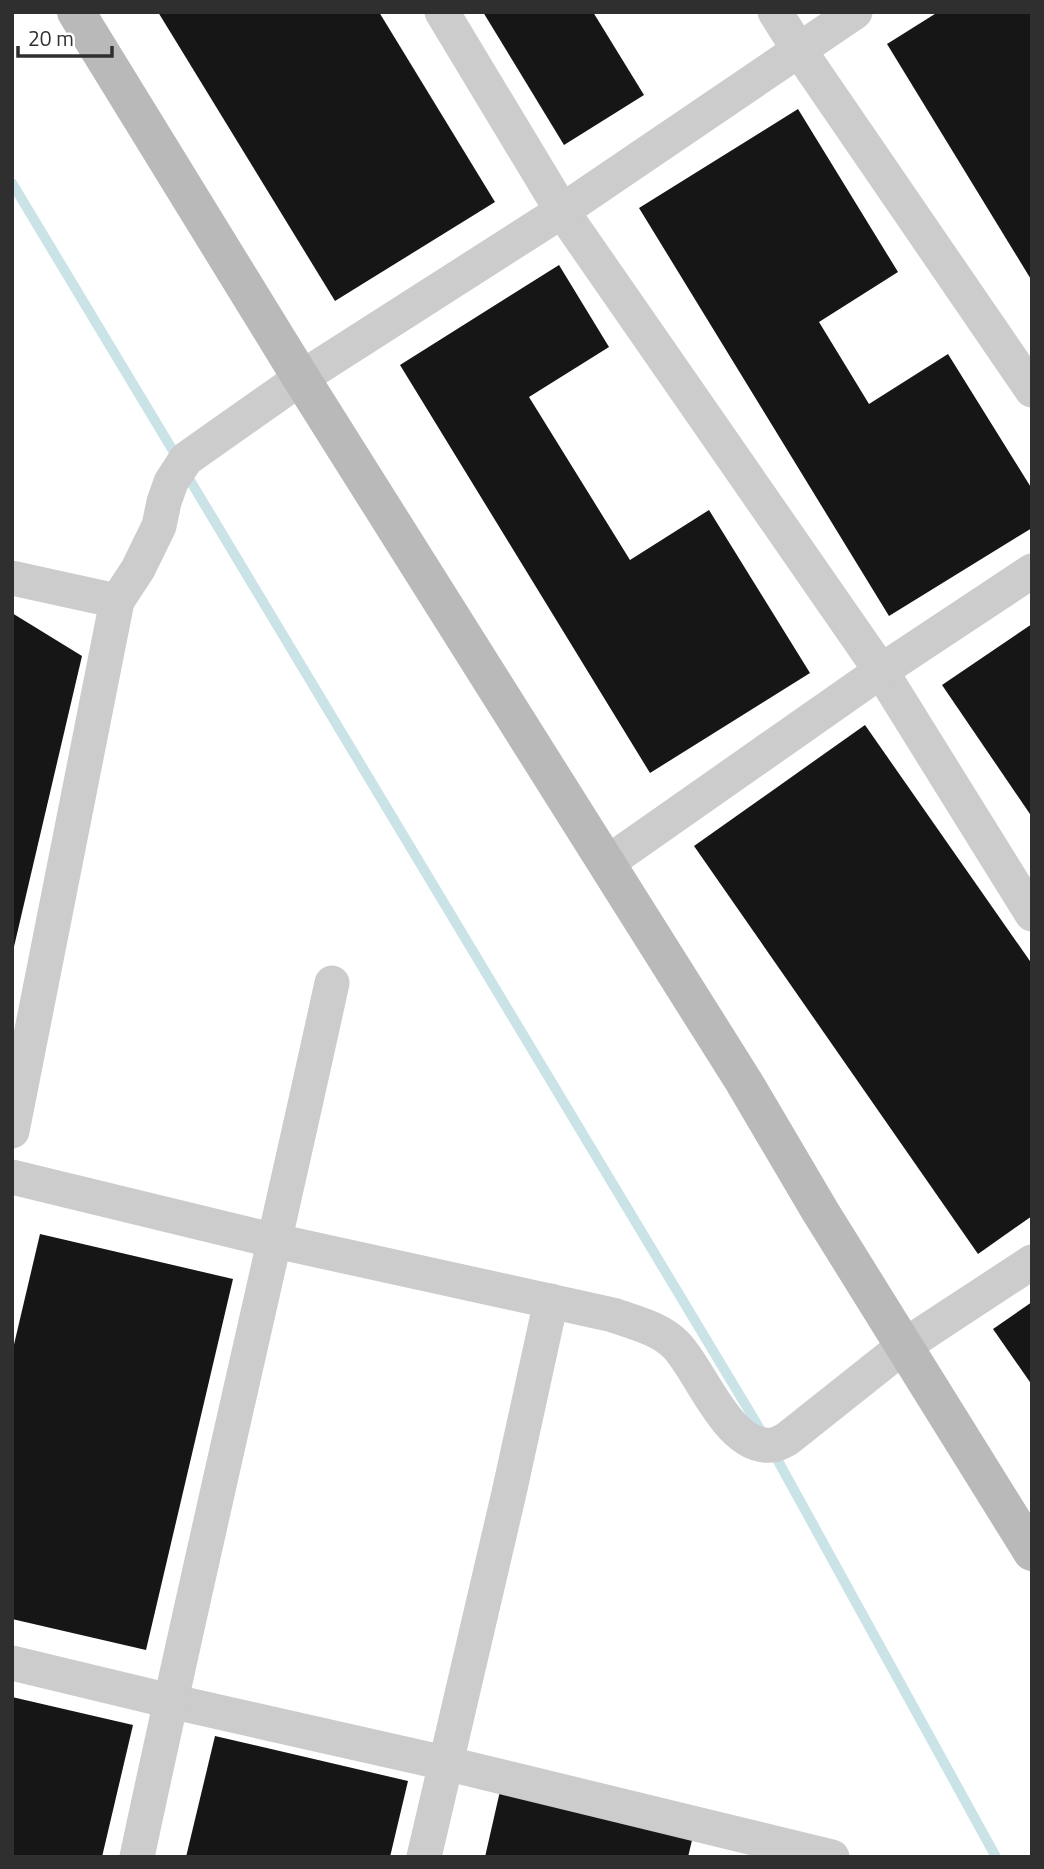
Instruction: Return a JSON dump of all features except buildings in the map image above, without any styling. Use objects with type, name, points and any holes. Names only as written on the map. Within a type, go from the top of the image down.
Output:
[{"type":"main road","points":[[76,12],[301,379],[744,1082],[820,1211],[1032,1552]]},
{"type":"street","points":[[442,12],[562,211],[881,671],[1032,913]]},
{"type":"street","points":[[775,12],[1032,390]]},
{"type":"street","points":[[12,1131],[117,601],[138,569],[159,526],[172,482],[186,459],[301,379],[562,211],[855,12]]},
{"type":"street","points":[[607,863],[881,671],[1032,571]]},
{"type":"street","points":[[12,578],[117,601]]},
{"type":"street","points":[[137,1857],[332,983]]},
{"type":"street","points":[[12,1177],[276,1241],[613,1315],[664,1334],[678,1347],[728,1420],[745,1438],[767,1445],[775,1445],[787,1438],[904,1346],[1032,1262]]},
{"type":"street","points":[[424,1857],[551,1301]]},
{"type":"street","points":[[12,1663],[445,1763],[728,1845],[832,1857]]},
{"type":"waterway","points":[[12,183],[178,459]]},
{"type":"waterway","points":[[185,472],[763,1434]]},
{"type":"waterway","points":[[772,1450],[996,1857]]}]
